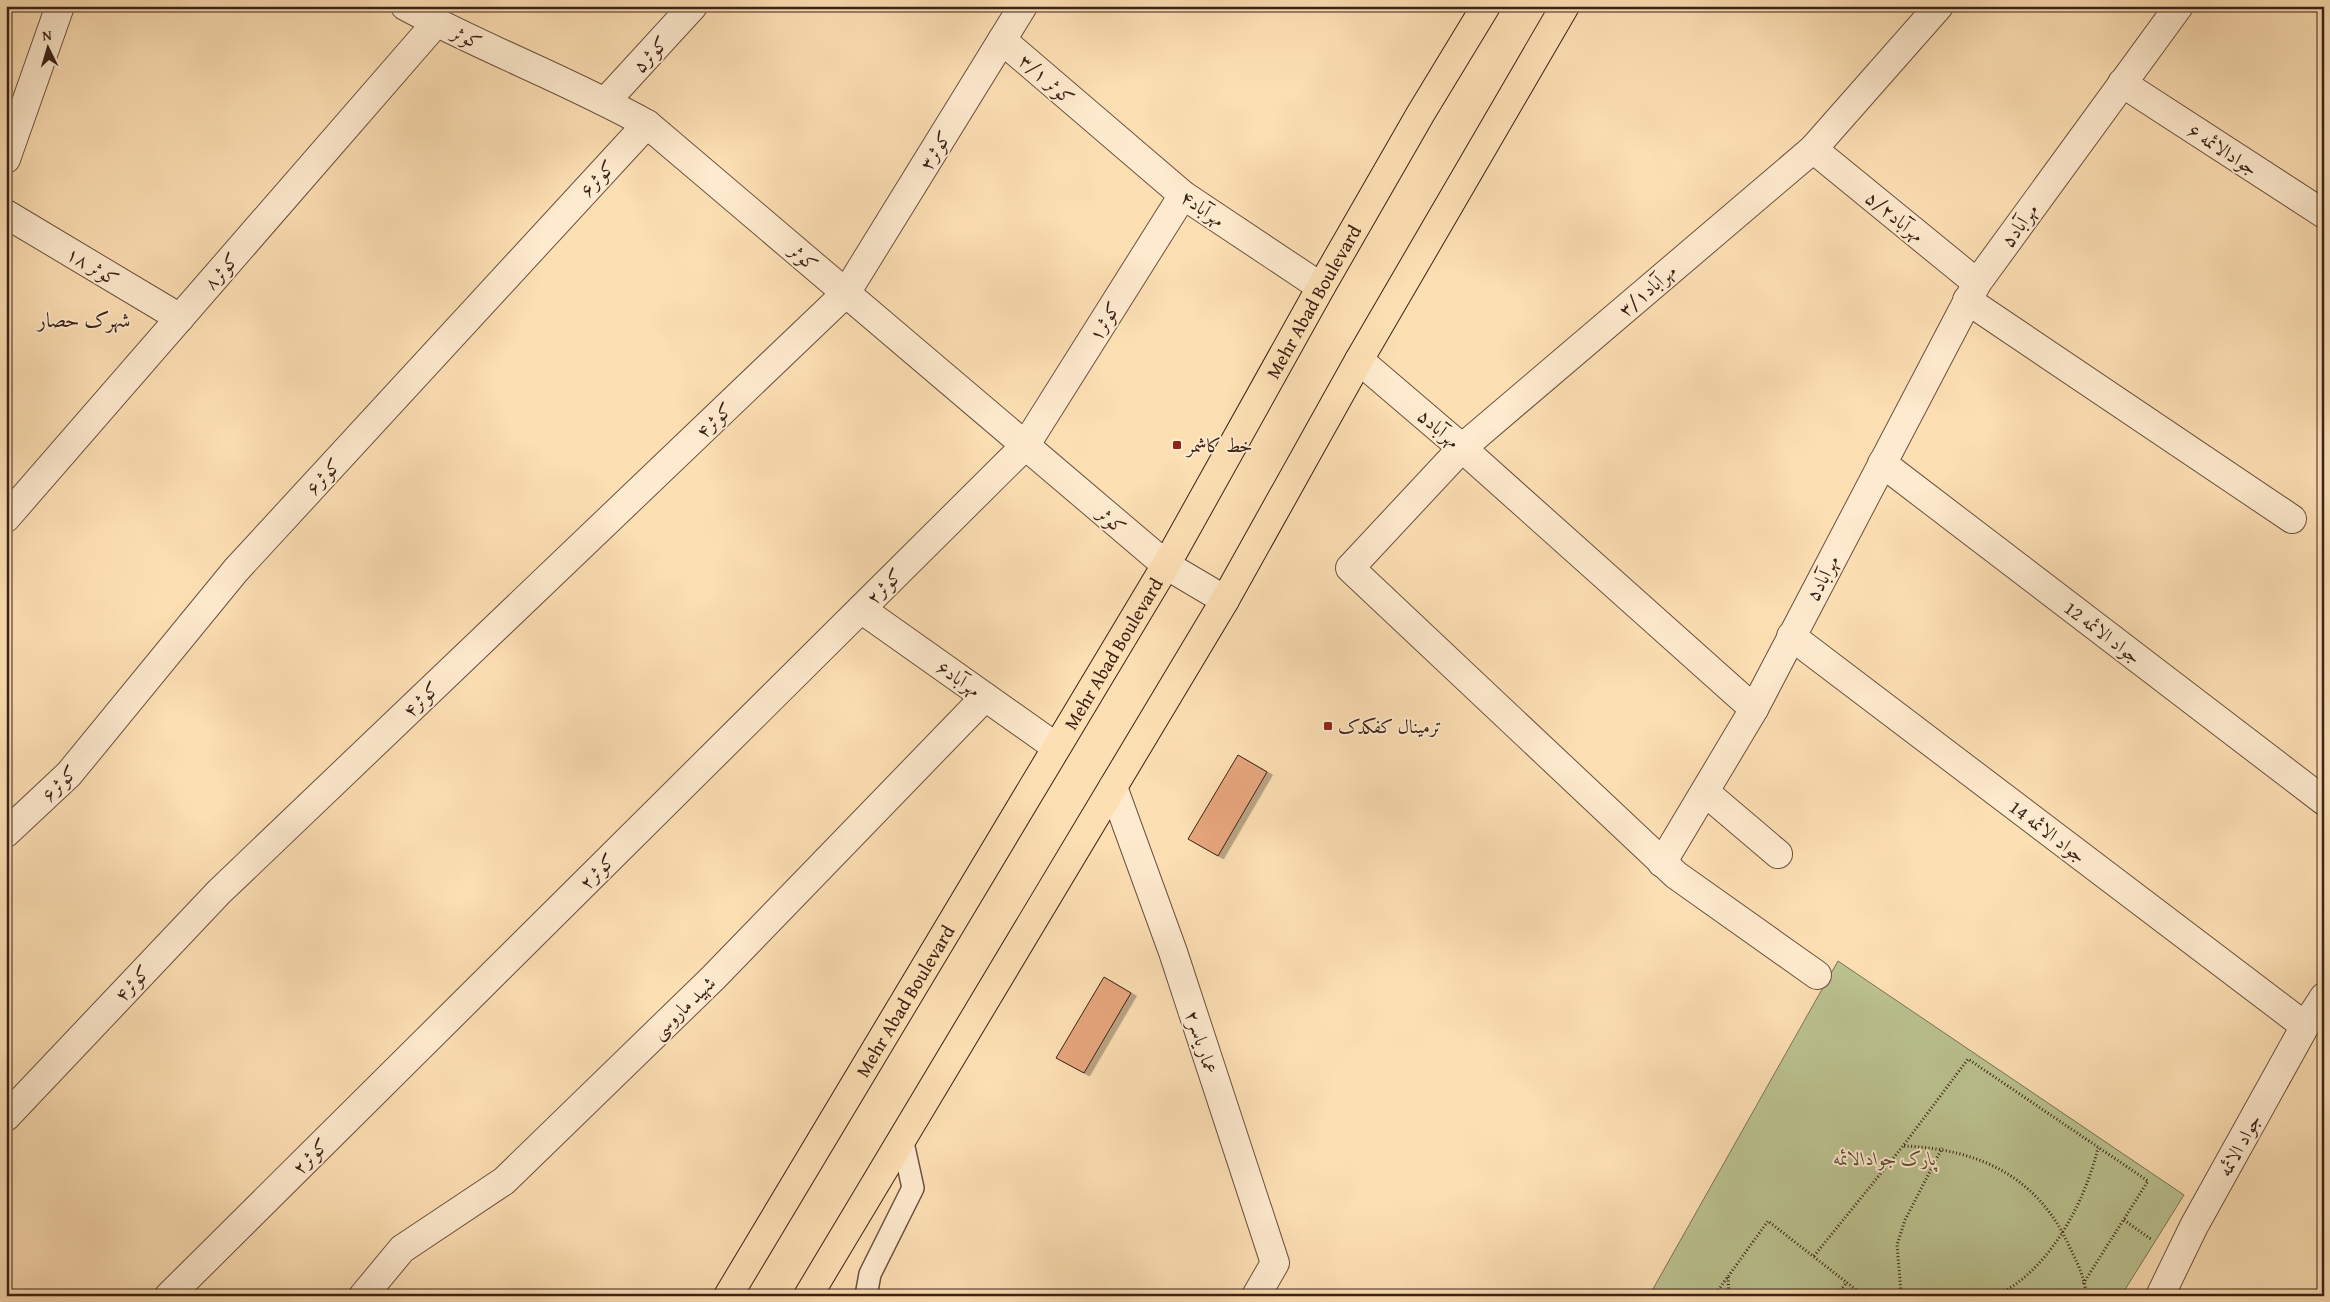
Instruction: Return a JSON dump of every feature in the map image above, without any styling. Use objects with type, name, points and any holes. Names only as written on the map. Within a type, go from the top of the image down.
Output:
[{"type":"main road","name":"Mehr Abad Boulevard","points":[[728,1296],[1166,565],[1321,287],[1416,122],[1486,6]]},
{"type":"main road","points":[[808,1296],[1226,600],[1359,360],[1565,6]]},
{"type":"street","points":[[6,159],[60,6]]},
{"type":"street","name":"کوثر","points":[[405,6],[436,23],[606,101],[647,124],[1166,565],[1226,600]]},
{"type":"street","name":"کوثر۵","points":[[606,101],[694,6]]},
{"type":"street","name":"کوثر۳","points":[[846,293],[1023,6]]},
{"type":"street","name":"مهرآباد۳/۱","points":[[1662,862],[1350,568],[1462,448],[1813,149],[1939,6]]},
{"type":"street","name":"مهرآباد۵","points":[[1359,360],[1462,448],[1754,709],[1972,291],[2179,6]]},
{"type":"street","name":"کوثر۸","points":[[6,518],[436,23]]},
{"type":"street","name":"کوثر ۳/۱","points":[[1002,40],[1092,118]]},
{"type":"street","name":"جوادالائمه ۶","points":[[2122,83],[2324,214]]},
{"type":"street","name":"مهرآباد۴","points":[[1092,118],[1183,195],[1321,287]]},
{"type":"street","name":"کوثر۶","points":[[6,833],[70,774],[236,570],[647,124]]},
{"type":"street","name":"مهرآباد۵/۲","points":[[1813,149],[1972,291],[2292,519]]},
{"type":"street","name":"کوثر۱","points":[[1025,446],[1183,195]]},
{"type":"street","name":"کوثر ۱۸","points":[[6,214],[180,318]]},
{"type":"street","name":"کوثر۴","points":[[6,1116],[219,892],[846,293]]},
{"type":"street","name":"کوثر۲","points":[[169,1296],[1025,446]]},
{"type":"street","name":"جواد الائمه 12","points":[[1882,463],[2324,801]]},
{"type":"street","name":"مهرآباد۶","points":[[861,609],[1056,748]]},
{"type":"street","name":"جواد الائمه 14","points":[[1791,636],[2305,1026]]},
{"type":"street","name":"شهید ماروسی","points":[[363,1296],[402,1249],[504,1181],[713,978],[985,697]]},
{"type":"street","points":[[1754,709],[1662,862],[1676,876],[1817,975]]},
{"type":"street","name":"عمار یاسر۲","points":[[1113,787],[1173,952],[1275,1263],[1256,1296]]},
{"type":"street","points":[[1705,792],[1778,854]]},
{"type":"street","name":"جواد الائمه","points":[[2160,1296],[2194,1226],[2305,1026],[2324,997]]},
{"type":"lane","points":[[866,1296],[870,1274],[913,1188],[902,1138]]},
{"type":"path","points":[[1814,1256],[1904,1146],[1968,1059],[2148,1181],[2083,1284]]},
{"type":"path","points":[[1904,1146],[1942,1148],[1973,1156],[1999,1168],[2031,1192],[2051,1213],[2063,1231],[2078,1266],[2086,1296]]},
{"type":"path","points":[[1901,1292],[1897,1245],[1905,1220],[1942,1148]]},
{"type":"path","points":[[1995,1296],[2006,1291],[2042,1260],[2063,1231],[2092,1174],[2098,1148]]},
{"type":"path","points":[[1714,1296],[1768,1221],[1864,1296]]},
{"type":"path","points":[[1728,1277],[1730,1296]]},
{"type":"path","points":[[1836,1296],[1847,1282]]},
{"type":"path","points":[[1889,1296],[1901,1292],[1913,1292],[1923,1296]]},
{"type":"green space","name":"پارک جوادالائمه","points":[[1838,961],[2184,1195],[2121,1296],[1649,1296]]},
{"type":"building","points":[[1238,755],[1267,772],[1218,856],[1188,839]]},
{"type":"building","points":[[1104,977],[1131,993],[1084,1073],[1056,1058]]},
{"type":"place","name":"خط کاشمر","points":[[1177,445]]},
{"type":"place","name":"ترمینال کفکدک","points":[[1328,726]]},
{"type":"district","name":"شهرک حصار","points":[[84,319]]}]
